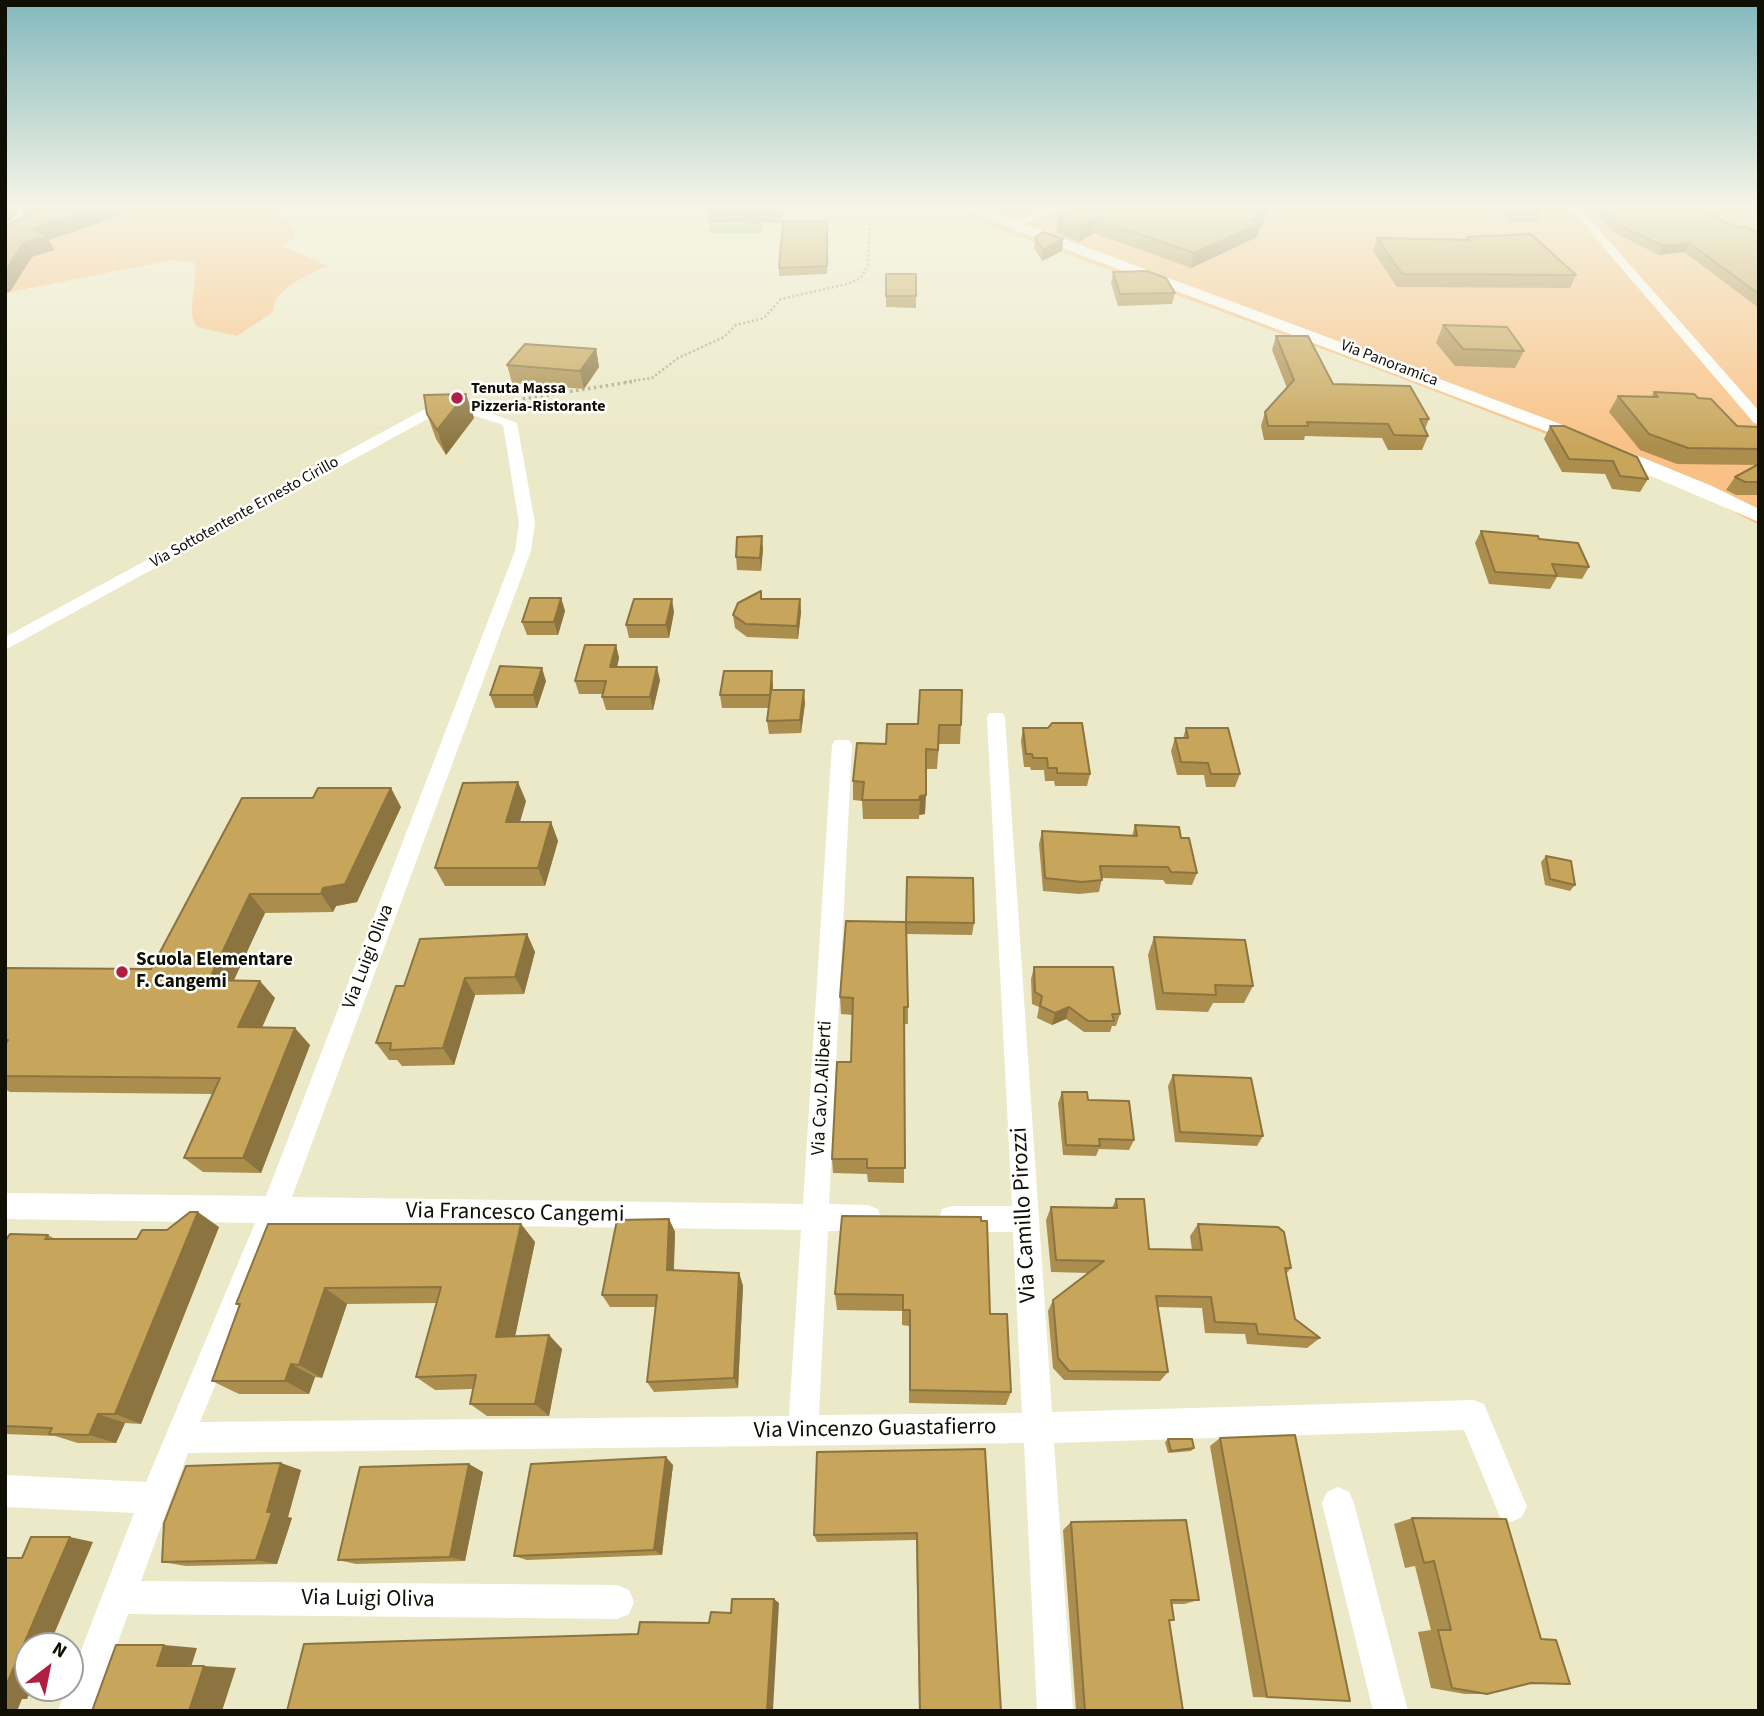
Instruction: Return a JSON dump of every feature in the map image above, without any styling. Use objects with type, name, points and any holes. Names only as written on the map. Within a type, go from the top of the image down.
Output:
[{"type":"street","name":"Via Panoramica","points":[[1184,288],[1549,426],[1759,516]]},
{"type":"street","points":[[1645,288],[1759,420]]},
{"type":"street","name":"Via Sottotentente Ernesto Cirillo","points":[[5,644],[428,413],[474,411],[492,417]]},
{"type":"street","name":"Via Luigi Oliva","points":[[75,1711],[178,1438],[273,1212],[523,551],[527,523],[509,423],[492,417]]},
{"type":"street","name":"Via Camillo Pirozzi","points":[[996,719],[1055,1711]]},
{"type":"street","name":"Via Cav.D.Aliberti","points":[[803,1430],[842,745]]},
{"type":"street","name":"Via Francesco Cangemi","points":[[5,1206],[273,1212],[900,1218]]},
{"type":"street","points":[[928,1218],[1026,1219]]},
{"type":"street","name":"Via Vincenzo Guastafierro","points":[[178,1438],[1038,1428],[1473,1415],[1511,1506]]},
{"type":"street","points":[[5,1492],[155,1498]]},
{"type":"street","points":[[1338,1503],[1391,1711]]},
{"type":"street","name":"Via Luigi Oliva","points":[[118,1597],[617,1602]]},
{"type":"path","points":[[492,417],[517,400],[652,378],[678,358],[724,337],[736,325],[764,318],[780,299],[829,288]]},
{"type":"shaded area","points":[[9,288],[30,288],[10,292]]},
{"type":"shaded area","points":[[194,288],[286,288],[279,296],[273,312],[237,336],[197,327],[192,304]]},
{"type":"shaded area","points":[[1158,288],[1759,288],[1759,525],[1694,491]]},
{"type":"building","points":[[886,288],[916,288],[916,296],[886,296]]},
{"type":"building","points":[[1118,288],[1172,288],[1175,293],[1120,294]]},
{"type":"building","points":[[1443,325],[1507,327],[1524,351],[1463,349]]},
{"type":"building","points":[[1276,336],[1308,336],[1333,384],[1410,386],[1429,419],[1420,419],[1428,436],[1394,435],[1388,424],[1307,422],[1308,426],[1268,426],[1265,412],[1294,380]]},
{"type":"building","points":[[525,344],[596,349],[580,371],[507,365]]},
{"type":"building","points":[[1654,392],[1694,394],[1698,398],[1711,399],[1737,426],[1759,427],[1759,449],[1688,448],[1649,434],[1618,396],[1658,397]]},
{"type":"building","points":[[466,394],[437,430],[427,414],[424,395]]},
{"type":"building","points":[[1550,426],[1564,426],[1637,457],[1648,479],[1620,476],[1613,461],[1569,459]]},
{"type":"building","points":[[1759,464],[1759,482],[1745,482],[1735,477]]},
{"type":"building","points":[[1481,531],[1578,543],[1589,567],[1552,564],[1557,576],[1495,572]]},
{"type":"building","points":[[762,536],[760,558],[736,557],[737,537]]},
{"type":"building","points":[[761,591],[761,599],[800,599],[797,626],[746,624],[733,615],[738,603]]},
{"type":"building","points":[[530,598],[561,598],[554,622],[522,622]]},
{"type":"building","points":[[634,599],[672,599],[666,625],[626,625]]},
{"type":"building","points":[[585,645],[616,645],[610,667],[657,667],[650,697],[602,697],[606,681],[575,681]]},
{"type":"building","points":[[500,666],[542,668],[533,695],[490,695]]},
{"type":"building","points":[[724,671],[772,671],[770,695],[720,695]]},
{"type":"building","points":[[771,690],[804,690],[800,720],[767,721]]},
{"type":"building","points":[[920,690],[962,690],[961,725],[939,725],[938,750],[926,749],[926,795],[920,796],[919,800],[862,800],[864,782],[853,781],[857,743],[886,744],[887,724],[918,724]]},
{"type":"building","points":[[1052,723],[1082,723],[1090,774],[1057,773],[1057,768],[1048,768],[1047,758],[1033,758],[1032,754],[1026,754],[1023,728],[1048,728]]},
{"type":"building","points":[[1186,728],[1228,728],[1240,774],[1211,774],[1208,763],[1181,762],[1175,738],[1188,738]]},
{"type":"building","points":[[518,782],[506,822],[551,822],[538,868],[435,868],[463,783]]},
{"type":"building","points":[[318,788],[391,788],[345,884],[323,888],[321,894],[250,894],[209,980],[260,981],[238,1027],[295,1028],[243,1158],[184,1158],[220,1078],[5,1076],[5,1045],[8,1040],[5,1040],[5,968],[151,969],[242,798],[313,798]]},
{"type":"building","points":[[1135,825],[1179,827],[1181,838],[1189,838],[1197,873],[1171,872],[1168,867],[1100,866],[1102,880],[1082,882],[1045,878],[1042,831],[1137,836]]},
{"type":"building","points":[[1546,856],[1571,861],[1575,885],[1550,879]]},
{"type":"building","points":[[907,877],[973,878],[974,923],[906,922]]},
{"type":"building","points":[[846,921],[906,922],[908,1007],[904,1007],[905,1168],[867,1168],[867,1159],[832,1159],[837,1062],[851,1062],[853,998],[840,997]]},
{"type":"building","points":[[527,934],[515,977],[465,978],[443,1048],[390,1050],[391,1043],[376,1043],[396,986],[404,986],[420,939]]},
{"type":"building","points":[[1154,937],[1245,940],[1253,986],[1215,985],[1216,995],[1163,993]]},
{"type":"building","points":[[1034,967],[1113,967],[1120,1014],[1112,1014],[1114,1021],[1088,1021],[1069,1007],[1055,1013],[1040,1006],[1042,996],[1035,992]]},
{"type":"building","points":[[1173,1075],[1251,1078],[1263,1136],[1180,1132]]},
{"type":"building","points":[[1062,1092],[1087,1092],[1088,1100],[1129,1101],[1134,1140],[1099,1139],[1100,1146],[1066,1145]]},
{"type":"building","points":[[1116,1199],[1144,1199],[1149,1249],[1202,1250],[1198,1224],[1278,1227],[1284,1232],[1291,1268],[1285,1268],[1295,1319],[1320,1338],[1258,1334],[1256,1324],[1215,1322],[1211,1297],[1156,1296],[1168,1372],[1069,1371],[1058,1358],[1053,1300],[1104,1261],[1056,1260],[1051,1207],[1117,1208]]},
{"type":"building","points":[[190,1212],[198,1212],[115,1414],[98,1414],[89,1435],[49,1434],[52,1428],[5,1426],[5,1241],[10,1234],[48,1235],[45,1239],[137,1239],[142,1230],[167,1230]]},
{"type":"building","points":[[842,1216],[981,1217],[981,1221],[987,1221],[990,1314],[1007,1314],[1011,1392],[910,1390],[910,1310],[903,1310],[903,1295],[835,1294]]},
{"type":"building","points":[[669,1219],[667,1270],[739,1273],[734,1378],[647,1382],[657,1295],[602,1295],[617,1220]]},
{"type":"building","points":[[268,1224],[521,1224],[496,1337],[549,1335],[535,1404],[470,1404],[476,1375],[416,1377],[441,1287],[325,1288],[299,1365],[291,1364],[285,1381],[212,1381],[240,1304],[236,1304]]},
{"type":"building","points":[[1295,1435],[1350,1701],[1267,1697],[1220,1438]]},
{"type":"building","points":[[1168,1439],[1192,1439],[1194,1448],[1171,1451]]},
{"type":"building","points":[[985,1449],[1001,1711],[920,1711],[917,1533],[814,1535],[817,1452]]},
{"type":"building","points":[[666,1457],[654,1550],[514,1556],[531,1464]]},
{"type":"building","points":[[281,1463],[267,1512],[272,1512],[256,1560],[162,1562],[164,1523],[186,1466]]},
{"type":"building","points":[[469,1464],[450,1557],[338,1560],[360,1467]]},
{"type":"building","points":[[1412,1518],[1506,1519],[1541,1639],[1556,1640],[1570,1684],[1531,1683],[1487,1694],[1452,1688],[1438,1630],[1451,1630],[1434,1561],[1424,1563]]},
{"type":"building","points":[[1186,1520],[1199,1600],[1171,1600],[1174,1620],[1169,1620],[1183,1711],[1085,1711],[1071,1522]]},
{"type":"building","points":[[31,1537],[70,1537],[29,1632],[14,1632],[14,1667],[5,1688],[5,1558],[22,1558]]},
{"type":"building","points":[[732,1599],[774,1599],[767,1711],[287,1711],[304,1644],[638,1634],[640,1622],[709,1623],[711,1612],[731,1613]]},
{"type":"building","points":[[116,1645],[164,1645],[157,1666],[204,1666],[189,1711],[92,1711]]},
{"type":"place","name":"Tenuta Massa Pizzeria-Ristorante","points":[[457,398]]},
{"type":"place","name":"Scuola Elementare F. Cangemi","points":[[122,972]]}]
